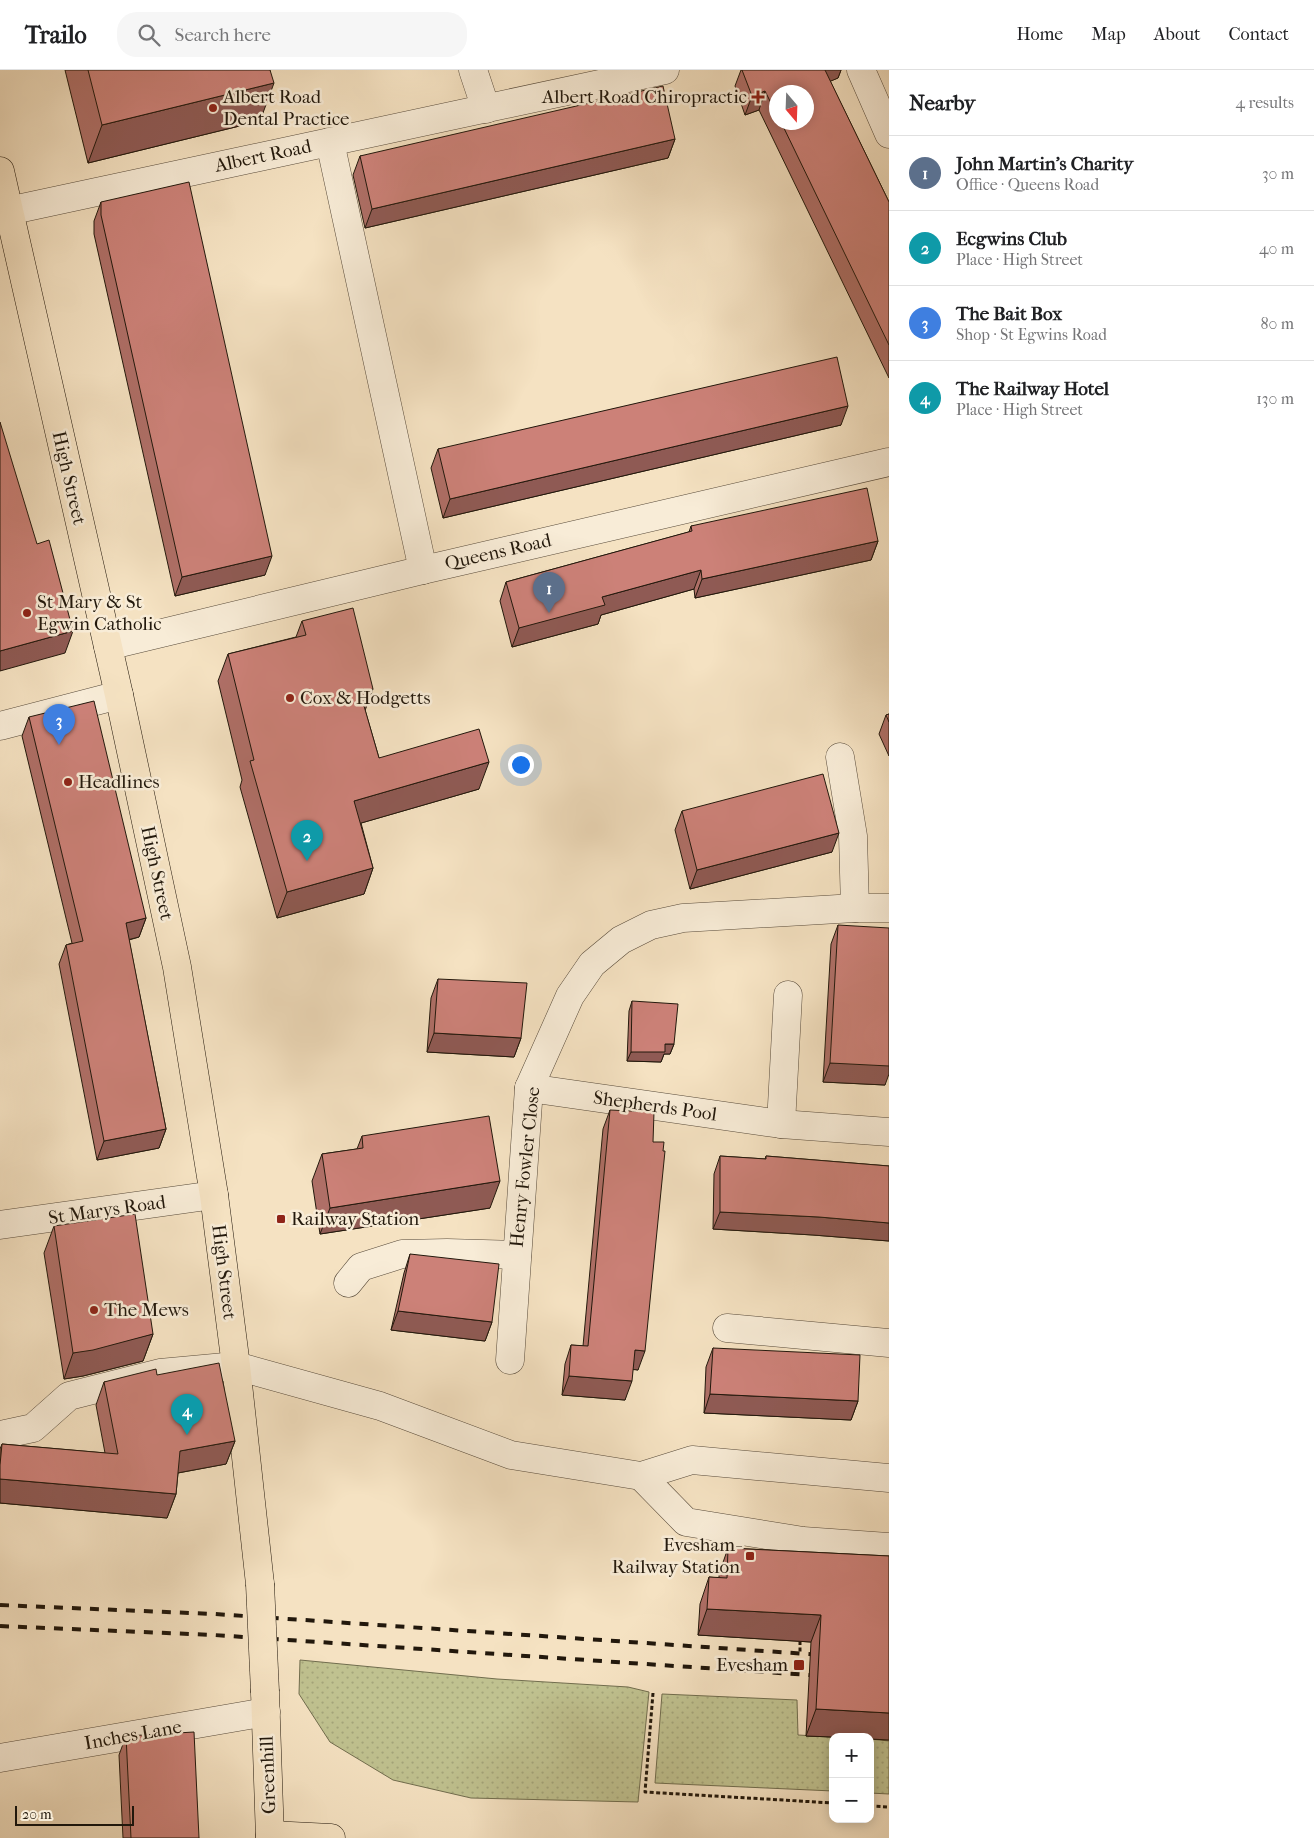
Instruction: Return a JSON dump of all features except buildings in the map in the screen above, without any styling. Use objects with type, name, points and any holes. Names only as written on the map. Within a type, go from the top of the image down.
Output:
[{"type":"main road","name":"High Street","points":[[0,171],[120,695],[177,967],[214,1195],[236,1366],[260,1584]]},
{"type":"main road","name":"Greenhill","points":[[260,1584],[270,1837]]},
{"type":"main road","points":[[270,1837],[331,1838]]},
{"type":"street","points":[[474,70],[486,109]]},
{"type":"street","name":"Albert Road","points":[[8,211],[665,70]]},
{"type":"street","points":[[860,70],[889,134]]},
{"type":"street","points":[[330,142],[423,570]]},
{"type":"street","name":"Queens Road","points":[[108,646],[423,570],[889,462]]},
{"type":"street","points":[[0,726],[120,695]]},
{"type":"street","points":[[840,757],[853,836],[855,908]]},
{"type":"street","name":"Henry Fowler Close","points":[[510,1360],[529,1088],[570,996],[592,964],[621,940],[651,925],[683,918],[855,908],[889,908]]},
{"type":"street","points":[[781,1124],[788,996]]},
{"type":"street","name":"Shepherds Pool","points":[[529,1088],[781,1124],[889,1132]]},
{"type":"street","name":"St Marys Road","points":[[0,1224],[214,1195]]},
{"type":"street","points":[[348,1283],[362,1267],[402,1254],[517,1255]]},
{"type":"street","points":[[727,1328],[889,1343]]},
{"type":"street","points":[[0,1435],[33,1428],[69,1396],[160,1373],[236,1366],[380,1406],[510,1455],[641,1476],[692,1460],[889,1478]]},
{"type":"street","points":[[641,1476],[686,1522],[803,1541],[889,1547]]},
{"type":"street","name":"Inches Lane","points":[[0,1758],[265,1702]]},
{"type":"path","points":[[800,1641],[800,1654]]},
{"type":"path","points":[[653,1693],[645,1792],[829,1804]]},
{"type":"path","points":[[874,1806],[889,1807]]},
{"type":"green space","points":[[300,1660],[497,1679],[628,1687],[649,1692],[638,1802],[471,1798],[393,1780],[330,1742],[299,1694]]},
{"type":"green space","points":[[662,1694],[797,1700],[798,1735],[829,1737],[829,1791],[655,1783]]},
{"type":"green space","points":[[874,1739],[889,1741],[889,1794],[874,1793]]},
{"type":"railway","points":[[0,1605],[215,1614],[823,1655]]},
{"type":"railway","points":[[0,1626],[214,1635],[824,1676]]},
{"type":"place","name":"Albert Road Chiropractic","points":[[758,97]]},
{"type":"place","name":"Albert Road Dental Practice","points":[[213,108]]},
{"type":"place","name":"St Mary & St Egwin Catholic","points":[[27,613]]},
{"type":"place","name":"John Martin's Charity","points":[[549,613]]},
{"type":"place","name":"Cox & Hodgetts","points":[[290,698]]},
{"type":"place","name":"The Bait Box","points":[[59,745]]},
{"type":"place","name":"Headlines","points":[[68,782]]},
{"type":"place","name":"Ecgwins Club","points":[[307,861]]},
{"type":"place","name":"Railway Station","points":[[281,1219]]},
{"type":"place","name":"The Mews","points":[[94,1310]]},
{"type":"place","name":"The Railway Hotel","points":[[187,1435]]},
{"type":"place","name":"Evesham- Railway Station","points":[[750,1556]]},
{"type":"place","name":"Evesham","points":[[799,1665]]}]
